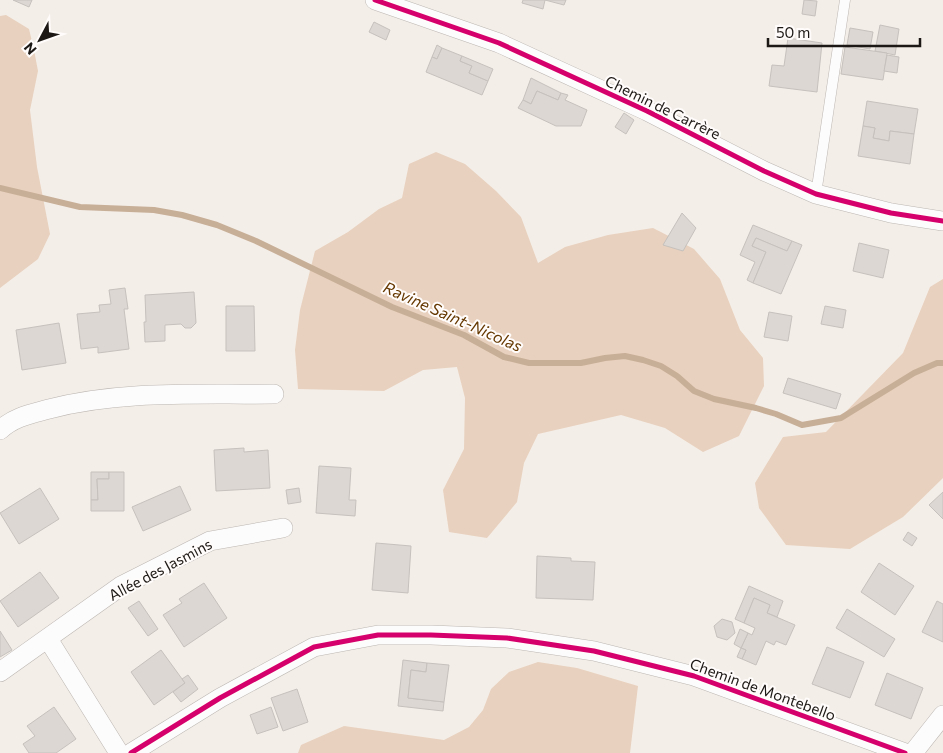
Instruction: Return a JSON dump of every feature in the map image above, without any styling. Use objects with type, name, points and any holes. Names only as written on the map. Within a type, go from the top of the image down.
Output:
[{"type":"street","name":"Chemin de Carrère","points":[[375,0],[499,43],[647,111],[764,172],[816,194],[890,213],[943,221]]},
{"type":"street","points":[[0,430],[22,416],[65,405],[130,395],[274,394]]},
{"type":"street","name":"Allée des Jasmins","points":[[0,672],[48,640],[121,586],[210,541],[283,528]]},
{"type":"street","name":"Chemin de Montebello","points":[[131,753],[220,698],[314,647],[378,635],[431,635],[507,638],[594,651],[694,676],[905,753]]},
{"type":"street","points":[[48,640],[119,753]]},
{"type":"street","points":[[913,753],[943,715]]},
{"type":"lane","points":[[816,194],[845,0]]},
{"type":"shaded area","points":[[6,15],[29,29],[34,50],[38,71],[30,110],[37,167],[50,234],[38,259],[0,288],[0,16]]},
{"type":"shaded area","points":[[436,152],[465,164],[496,191],[521,217],[538,263],[565,247],[608,235],[653,228],[694,249],[720,279],[740,330],[763,358],[764,386],[739,436],[703,452],[665,428],[621,415],[538,434],[524,463],[517,502],[487,538],[449,532],[443,490],[464,449],[465,398],[457,367],[423,370],[384,391],[298,389],[295,350],[300,310],[315,251],[348,232],[379,209],[402,198],[409,164]]},
{"type":"shaded area","points":[[943,279],[943,478],[903,517],[850,549],[786,545],[759,508],[755,483],[783,437],[826,432],[903,353],[930,287]]},
{"type":"shaded area","points":[[538,662],[577,668],[638,686],[630,753],[298,753],[301,745],[344,726],[444,740],[469,727],[483,710],[491,689],[509,672]]},
{"type":"building","points":[[13,0],[32,0],[29,7]]},
{"type":"building","points":[[523,0],[545,0],[543,9],[522,3]]},
{"type":"building","points":[[545,0],[566,0],[564,5]]},
{"type":"building","points":[[804,0],[817,1],[815,16],[802,14]]},
{"type":"building","points":[[374,22],[390,30],[386,40],[369,32]]},
{"type":"building","points":[[880,25],[899,29],[895,55],[875,51]]},
{"type":"building","points":[[850,28],[873,32],[870,49],[847,45]]},
{"type":"building","points":[[788,38],[822,43],[817,92],[769,86],[772,65],[784,66]]},
{"type":"building","points":[[437,45],[442,48],[437,59],[432,57]]},
{"type":"building","points":[[845,47],[887,53],[883,80],[841,74]]},
{"type":"building","points":[[442,48],[462,56],[460,61],[472,66],[469,73],[488,81],[482,95],[426,72],[432,57],[437,59]]},
{"type":"building","points":[[887,55],[899,57],[897,73],[884,71]]},
{"type":"building","points":[[462,56],[493,69],[488,81],[469,73],[472,66],[460,61]]},
{"type":"building","points":[[531,78],[561,93],[558,100],[537,91],[531,104],[523,100]]},
{"type":"building","points":[[537,91],[558,100],[561,93],[568,95],[565,100],[587,110],[581,126],[556,126],[518,108],[523,100],[531,104]]},
{"type":"building","points":[[867,101],[918,109],[914,134],[890,131],[889,141],[873,138],[875,128],[863,126]]},
{"type":"building","points":[[624,113],[634,120],[626,134],[615,127]]},
{"type":"building","points":[[863,126],[875,128],[873,138],[889,141],[890,131],[914,134],[910,164],[858,156]]},
{"type":"building","points":[[682,213],[696,228],[683,251],[663,245]]},
{"type":"building","points":[[753,225],[792,241],[787,251],[756,238],[752,246],[766,252],[753,283],[747,280],[755,262],[740,255]]},
{"type":"building","points":[[756,238],[787,251],[792,241],[802,245],[781,294],[753,283],[766,252],[752,246]]},
{"type":"building","points":[[859,243],[889,250],[883,278],[853,271]]},
{"type":"building","points":[[125,288],[128,309],[124,309],[129,349],[98,353],[98,347],[81,349],[77,314],[100,312],[99,305],[111,304],[109,290]]},
{"type":"building","points":[[194,292],[196,323],[191,328],[185,328],[181,324],[165,325],[165,341],[145,342],[145,295]]},
{"type":"building","points":[[226,306],[254,306],[255,351],[226,351]]},
{"type":"building","points":[[825,306],[846,310],[843,328],[821,324]]},
{"type":"building","points":[[769,312],[792,316],[788,341],[764,337]]},
{"type":"building","points":[[59,323],[66,363],[22,370],[16,330]]},
{"type":"building","points":[[788,378],[841,394],[836,409],[783,393]]},
{"type":"building","points":[[244,448],[244,452],[268,450],[270,488],[216,491],[214,450]]},
{"type":"building","points":[[319,466],[351,468],[349,500],[356,500],[355,516],[316,513]]},
{"type":"building","points":[[91,472],[109,472],[109,479],[97,479],[98,500],[91,500]]},
{"type":"building","points":[[109,472],[124,472],[124,511],[91,511],[91,500],[98,500],[97,479],[109,479]]},
{"type":"building","points":[[180,486],[191,510],[143,531],[132,507]]},
{"type":"building","points":[[40,488],[59,519],[19,544],[0,513]]},
{"type":"building","points":[[299,488],[301,502],[288,504],[286,490]]},
{"type":"building","points":[[943,492],[943,519],[929,505]]},
{"type":"building","points":[[908,532],[917,538],[912,546],[903,540]]},
{"type":"building","points":[[376,543],[411,546],[408,593],[372,590]]},
{"type":"building","points":[[537,556],[571,558],[571,561],[595,562],[593,600],[536,598]]},
{"type":"building","points":[[879,563],[914,586],[895,615],[861,592]]},
{"type":"building","points":[[40,572],[59,598],[18,627],[0,601]]},
{"type":"building","points":[[204,583],[227,618],[184,647],[163,615],[182,603],[179,599]]},
{"type":"building","points":[[749,586],[783,601],[777,617],[767,613],[770,605],[754,598],[744,623],[735,619]]},
{"type":"building","points":[[754,598],[770,605],[767,613],[795,625],[786,645],[776,641],[774,645],[766,641],[756,665],[742,659],[746,650],[741,648],[748,633],[752,635],[755,628],[744,623]]},
{"type":"building","points":[[139,601],[158,629],[148,636],[128,608]]},
{"type":"building","points":[[937,601],[943,604],[943,642],[922,632]]},
{"type":"building","points":[[847,609],[895,639],[884,657],[836,628]]},
{"type":"building","points":[[722,619],[732,622],[735,633],[727,640],[717,637],[714,626]]},
{"type":"building","points":[[740,629],[748,633],[741,648],[734,644]]},
{"type":"building","points":[[0,631],[12,650],[0,657]]},
{"type":"building","points":[[827,647],[864,662],[850,698],[812,684]]},
{"type":"building","points":[[741,648],[746,650],[742,659],[737,657]]},
{"type":"building","points":[[161,650],[185,683],[154,705],[131,672]]},
{"type":"building","points":[[403,660],[427,663],[426,672],[411,670],[408,698],[444,702],[443,711],[398,706]]},
{"type":"building","points":[[427,663],[449,665],[444,702],[408,698],[411,670],[426,672]]},
{"type":"building","points":[[887,673],[923,688],[911,719],[875,705]]},
{"type":"building","points":[[188,675],[198,689],[181,702],[173,692],[185,683],[182,679]]},
{"type":"building","points":[[297,689],[308,722],[283,731],[271,698]]},
{"type":"building","points":[[54,707],[76,739],[56,753],[29,753],[23,744],[35,736],[27,726]]},
{"type":"building","points":[[271,707],[278,727],[257,734],[250,715]]},
{"type":"waterway","name":"Ravine Saint-Nicolas","points":[[0,188],[80,207],[154,210],[182,215],[217,225],[256,241],[392,307],[464,335],[504,357],[529,363],[581,363],[625,356],[643,360],[661,366],[677,376],[694,391],[714,399],[776,414],[802,425],[841,418],[914,373],[937,363],[943,363]]},
{"type":"cycle path","points":[[375,0],[499,43],[647,111],[764,171],[816,194],[891,213],[943,221]]},
{"type":"cycle path","points":[[131,753],[220,698],[314,647],[378,635],[507,638],[594,651],[694,676],[905,753]]}]
